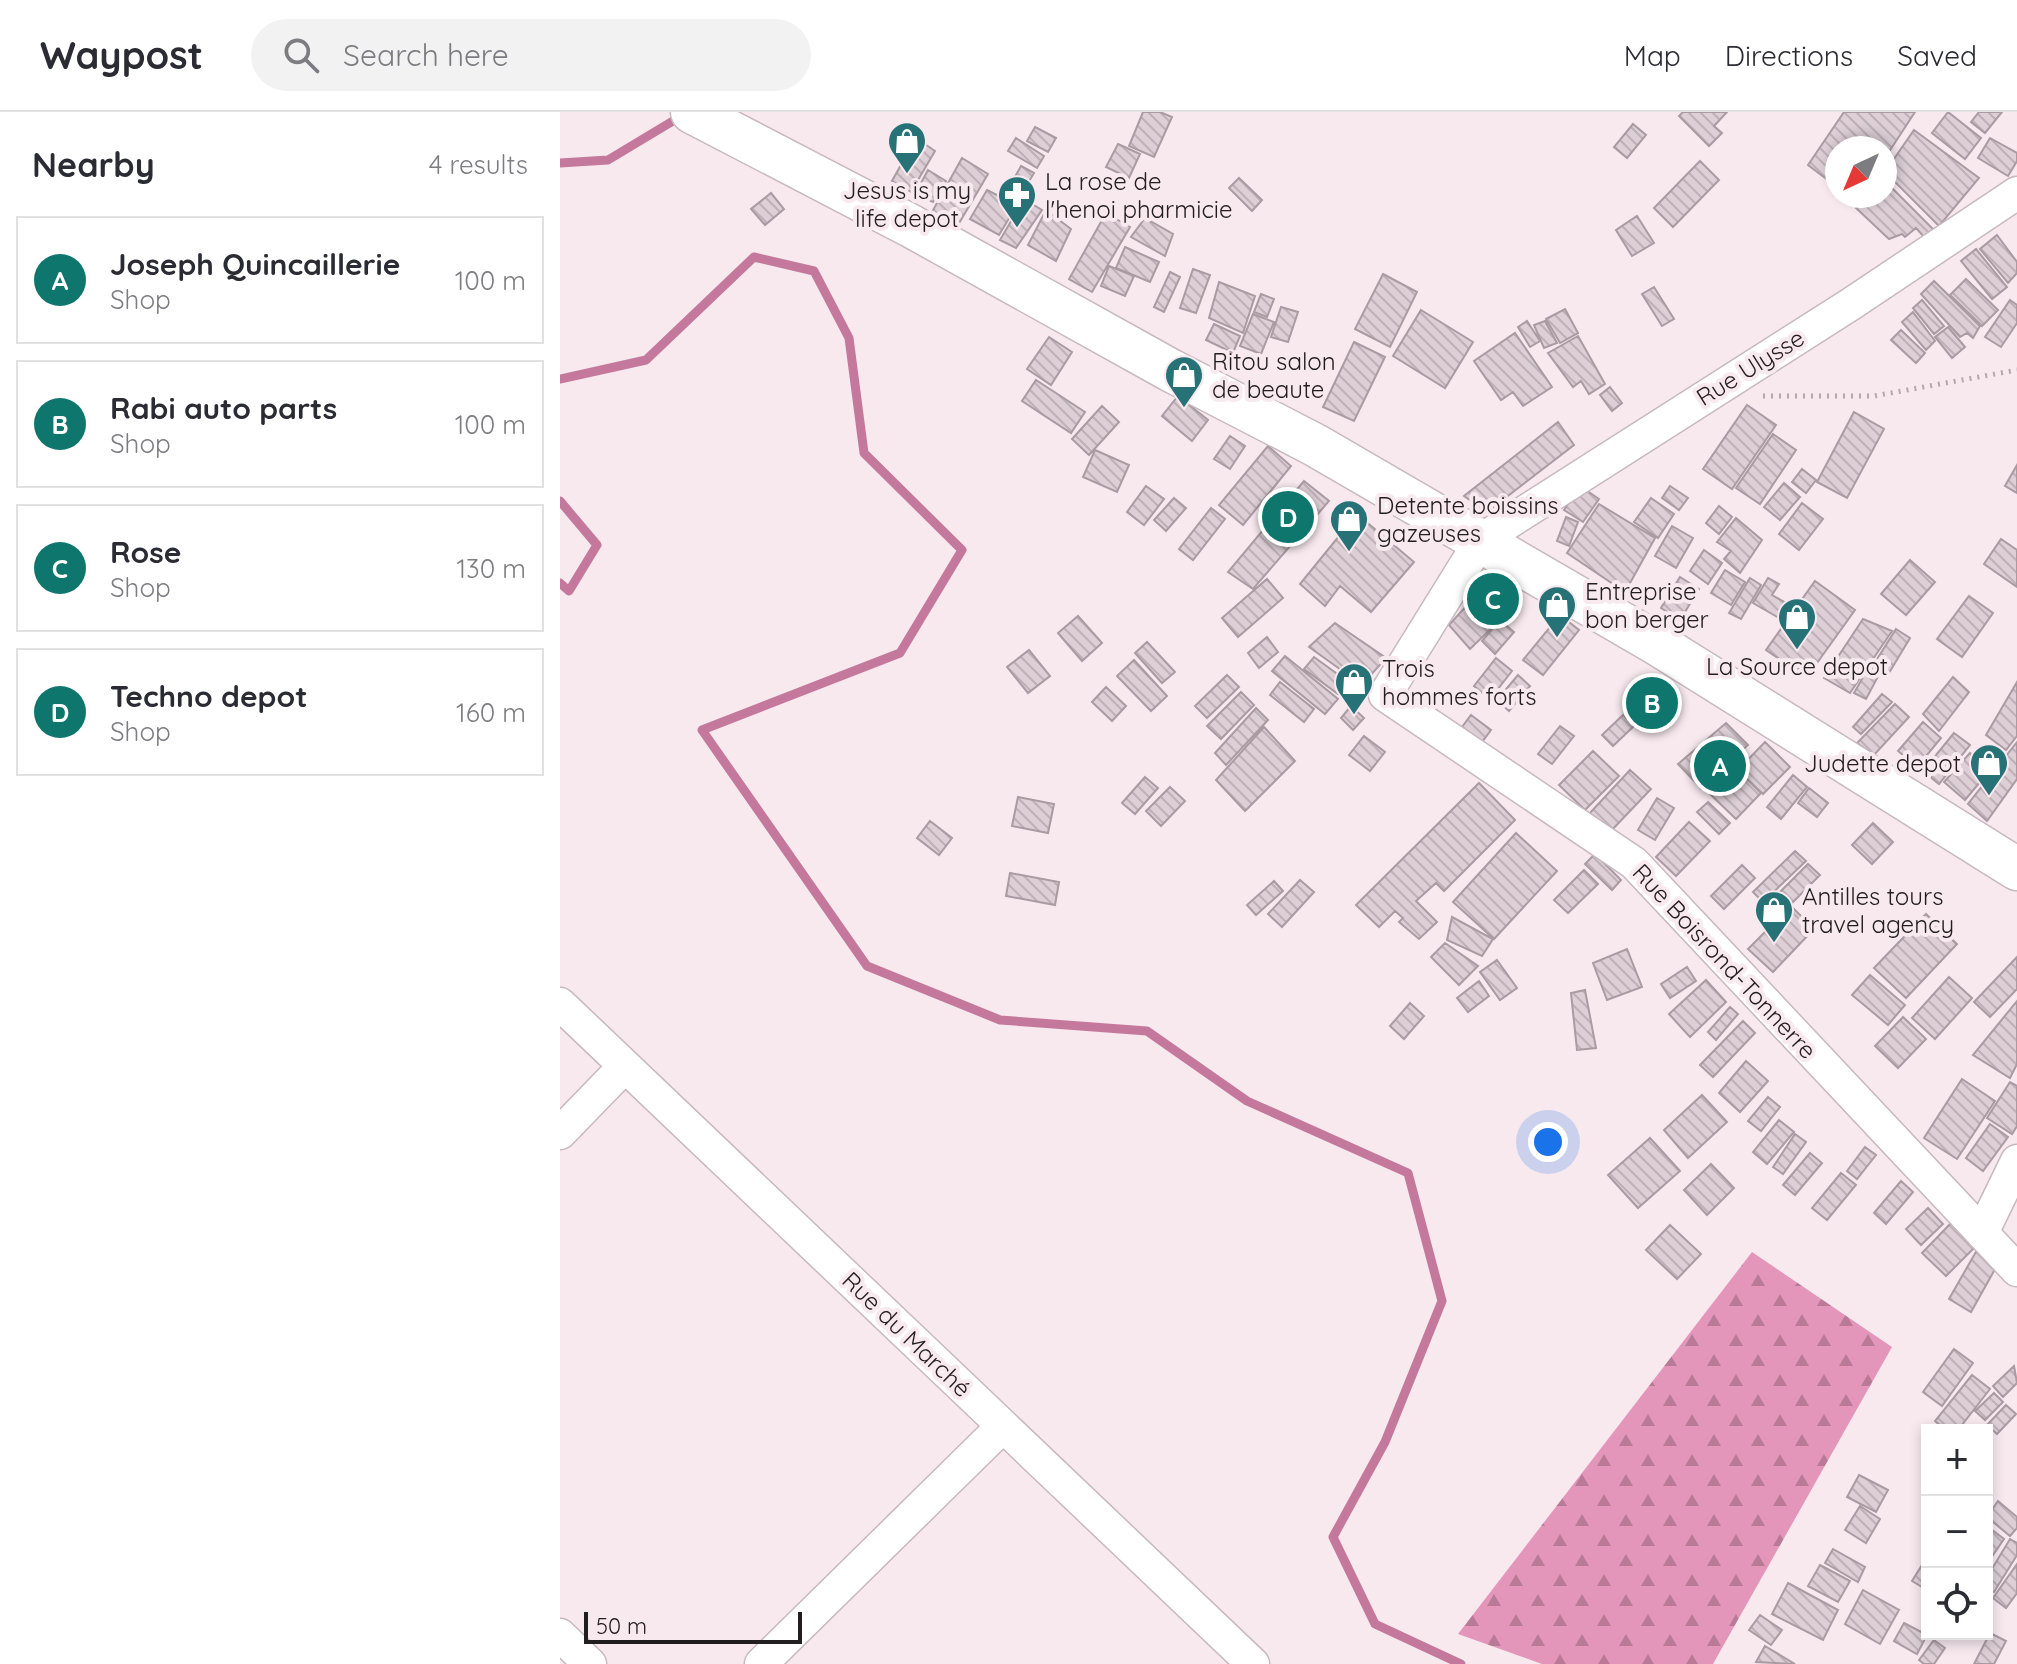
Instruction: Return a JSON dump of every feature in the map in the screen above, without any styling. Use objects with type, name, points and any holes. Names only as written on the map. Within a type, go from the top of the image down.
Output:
[{"type":"main road","points":[[705,118],[1315,445],[1481,540],[1654,642],[2017,869]]},
{"type":"street","name":"Rue Ulysse","points":[[1481,540],[1702,396],[1851,304],[2017,193]]},
{"type":"street","name":"Rue Boisrond-Tonnerre","points":[[1481,540],[1387,687],[1385,695],[1389,701],[1634,863],[2017,1270]]},
{"type":"street","name":"Rue du Marché","points":[[560,1004],[1253,1664]]},
{"type":"street","points":[[560,1133],[625,1066]]},
{"type":"street","points":[[1982,1233],[2017,1161]]},
{"type":"street","points":[[761,1664],[1003,1426]]},
{"type":"street","points":[[560,1635],[590,1664]]},
{"type":"path","points":[[1702,396],[1874,396],[2017,370]]},
{"type":"green space","points":[[1752,1252],[1892,1347],[1713,1664],[1542,1664],[1458,1634]]},
{"type":"building","points":[[1143,112],[1160,112],[1172,117],[1154,157],[1129,146]]},
{"type":"building","points":[[1683,112],[1727,112],[1714,126],[1722,133],[1709,146],[1679,116]]},
{"type":"building","points":[[1844,112],[1915,112],[1897,140],[1897,136],[1828,136]]},
{"type":"building","points":[[1948,112],[1981,138],[1965,159],[1932,133]]},
{"type":"building","points":[[1979,112],[2002,112],[1985,133],[1971,122]]},
{"type":"building","points":[[1633,124],[1646,135],[1627,158],[1614,147]]},
{"type":"building","points":[[1035,127],[1056,138],[1048,152],[1027,141]]},
{"type":"building","points":[[1914,130],[1979,178],[1939,226],[1897,184],[1897,155]]},
{"type":"building","points":[[916,138],[935,151],[911,192],[892,181]]},
{"type":"building","points":[[1016,138],[1044,156],[1037,168],[1008,151]]},
{"type":"building","points":[[1990,138],[2017,153],[2017,161],[2008,176],[1978,158]]},
{"type":"building","points":[[1825,140],[1825,178],[1808,165]]},
{"type":"building","points":[[1118,144],[1140,154],[1129,178],[1106,167]]},
{"type":"building","points":[[962,158],[988,174],[958,225],[932,212]]},
{"type":"building","points":[[1700,161],[1719,180],[1673,227],[1654,208]]},
{"type":"building","points":[[1021,166],[1034,173],[1018,200],[1006,193]]},
{"type":"building","points":[[928,170],[946,181],[933,202],[915,194]]},
{"type":"building","points":[[1239,178],[1262,200],[1252,211],[1229,188]]},
{"type":"building","points":[[987,190],[1017,205],[999,235],[970,219]]},
{"type":"building","points":[[771,193],[784,209],[765,225],[751,209]]},
{"type":"building","points":[[1897,193],[1935,231],[1925,238],[1916,228],[1905,237],[1902,234],[1889,239],[1856,208],[1897,208]]},
{"type":"building","points":[[1024,199],[1042,210],[1016,248],[1000,240]]},
{"type":"building","points":[[1046,210],[1071,229],[1056,261],[1028,245]]},
{"type":"building","points":[[1106,213],[1130,227],[1092,292],[1069,279]]},
{"type":"building","points":[[1637,216],[1654,243],[1632,256],[1616,230]]},
{"type":"building","points":[[1145,218],[1173,234],[1165,256],[1131,237]]},
{"type":"building","points":[[1997,235],[2017,262],[2017,273],[2008,283],[1980,249]]},
{"type":"building","points":[[1125,247],[1159,262],[1150,282],[1116,268]]},
{"type":"building","points":[[1976,249],[2007,287],[1992,299],[1961,261]]},
{"type":"building","points":[[1109,266],[1134,276],[1125,296],[1101,286]]},
{"type":"building","points":[[1193,269],[1210,275],[1196,313],[1180,308]]},
{"type":"building","points":[[1170,272],[1180,277],[1164,312],[1154,307]]},
{"type":"building","points":[[1383,274],[1417,292],[1390,347],[1355,329]]},
{"type":"building","points":[[1966,279],[1998,310],[1982,326],[1950,295]]},
{"type":"building","points":[[1934,281],[1980,326],[1973,338],[1967,333],[1960,337],[1921,294]]},
{"type":"building","points":[[1219,282],[1255,296],[1243,333],[1209,318]]},
{"type":"building","points":[[1654,287],[1674,319],[1662,326],[1642,294]]},
{"type":"building","points":[[1261,294],[1274,299],[1267,317],[1254,312]]},
{"type":"building","points":[[1922,300],[1944,326],[1934,334],[1913,308]]},
{"type":"building","points":[[2010,300],[2017,305],[2017,323],[2001,347],[1985,337]]},
{"type":"building","points":[[1281,307],[1298,312],[1288,342],[1271,337]]},
{"type":"building","points":[[1565,309],[1578,333],[1560,343],[1546,319]]},
{"type":"building","points":[[1421,310],[1473,342],[1445,388],[1393,356]]},
{"type":"building","points":[[1913,312],[1935,341],[1926,350],[1902,322]]},
{"type":"building","points":[[1253,314],[1274,322],[1261,354],[1240,346]]},
{"type":"building","points":[[1527,321],[1540,341],[1530,347],[1518,327]]},
{"type":"building","points":[[1545,321],[1557,343],[1544,348],[1534,325]]},
{"type":"building","points":[[1214,324],[1240,336],[1233,353],[1206,340]]},
{"type":"building","points":[[1948,327],[1965,347],[1952,358],[1935,337]]},
{"type":"building","points":[[1901,330],[1925,353],[1916,363],[1891,340]]},
{"type":"building","points":[[1515,333],[1552,387],[1523,406],[1513,392],[1501,400],[1474,361]]},
{"type":"building","points":[[1578,336],[1605,384],[1589,394],[1581,381],[1573,387],[1548,353]]},
{"type":"building","points":[[1049,337],[1072,352],[1051,385],[1027,369]]},
{"type":"building","points":[[1354,342],[1385,357],[1354,421],[1323,407]]},
{"type":"building","points":[[1036,380],[1085,412],[1071,433],[1022,401]]},
{"type":"building","points":[[1610,387],[1622,403],[1612,411],[1600,395]]},
{"type":"building","points":[[1178,396],[1208,420],[1192,441],[1162,416]]},
{"type":"building","points":[[1747,405],[1776,425],[1732,489],[1703,469]]},
{"type":"building","points":[[1102,406],[1119,422],[1089,455],[1072,439]]},
{"type":"building","points":[[1854,412],[1884,429],[1847,498],[1817,482]]},
{"type":"building","points":[[1558,422],[1574,445],[1487,512],[1464,496]]},
{"type":"building","points":[[1773,434],[1796,450],[1760,504],[1736,488]]},
{"type":"building","points":[[1230,436],[1245,446],[1230,469],[1214,459]]},
{"type":"building","points":[[1268,446],[1291,466],[1243,525],[1219,505]]},
{"type":"building","points":[[1095,450],[1129,465],[1117,492],[1083,477]]},
{"type":"building","points":[[2017,465],[2017,493],[2005,486]]},
{"type":"building","points":[[1802,469],[1816,480],[1806,493],[1792,482]]},
{"type":"building","points":[[1304,481],[1329,501],[1253,589],[1228,572]]},
{"type":"building","points":[[1784,483],[1800,497],[1780,520],[1764,507]]},
{"type":"building","points":[[1146,486],[1164,499],[1144,525],[1127,512]]},
{"type":"building","points":[[1580,486],[1599,499],[1583,522],[1564,510]]},
{"type":"building","points":[[1670,486],[1688,498],[1679,510],[1662,498]]},
{"type":"building","points":[[1174,498],[1186,508],[1166,531],[1154,520]]},
{"type":"building","points":[[1651,498],[1674,514],[1658,538],[1634,522]]},
{"type":"building","points":[[1802,503],[1823,519],[1799,550],[1779,534]]},
{"type":"building","points":[[1599,504],[1655,538],[1625,592],[1567,553]]},
{"type":"building","points":[[1719,506],[1732,517],[1719,534],[1706,523]]},
{"type":"building","points":[[1211,508],[1225,519],[1193,560],[1179,549]]},
{"type":"building","points":[[1357,514],[1414,562],[1371,612],[1340,586],[1325,606],[1300,584]]},
{"type":"building","points":[[1566,517],[1578,522],[1569,546],[1557,541]]},
{"type":"building","points":[[1736,518],[1762,540],[1740,573],[1724,559],[1731,551],[1717,542]]},
{"type":"building","points":[[1672,526],[1693,538],[1676,568],[1655,556]]},
{"type":"building","points":[[2001,539],[2017,550],[2017,587],[1984,564]]},
{"type":"building","points":[[1704,550],[1722,563],[1708,584],[1690,571]]},
{"type":"building","points":[[1910,560],[1935,582],[1906,615],[1881,594]]},
{"type":"building","points":[[1725,570],[1745,582],[1731,605],[1711,593]]},
{"type":"building","points":[[1680,577],[1699,589],[1680,620],[1661,608]]},
{"type":"building","points":[[1750,578],[1761,585],[1741,619],[1729,613]]},
{"type":"building","points":[[1768,578],[1779,584],[1772,595],[1788,604],[1779,618],[1753,603]]},
{"type":"building","points":[[1267,579],[1283,598],[1238,637],[1222,618]]},
{"type":"building","points":[[1815,581],[1855,610],[1812,670],[1802,664],[1797,671],[1766,650]]},
{"type":"building","points":[[1480,591],[1506,614],[1470,649],[1449,625]]},
{"type":"building","points":[[1969,596],[1993,613],[1962,657],[1937,639]]},
{"type":"building","points":[[1560,615],[1579,630],[1543,675],[1523,660]]},
{"type":"building","points":[[1078,616],[1102,643],[1082,661],[1058,633]]},
{"type":"building","points":[[1863,619],[1892,631],[1850,693],[1824,678]]},
{"type":"building","points":[[1500,620],[1514,632],[1495,654],[1482,641]]},
{"type":"building","points":[[1335,623],[1386,658],[1362,685],[1309,647]]},
{"type":"building","points":[[1896,629],[1910,638],[1889,673],[1874,664]]},
{"type":"building","points":[[1267,637],[1278,652],[1259,668],[1248,653]]},
{"type":"building","points":[[1147,642],[1175,672],[1162,683],[1135,653]]},
{"type":"building","points":[[1029,650],[1050,676],[1028,693],[1007,667]]},
{"type":"building","points":[[1285,656],[1338,699],[1325,714],[1272,671]]},
{"type":"building","points":[[1314,657],[1347,681],[1338,694],[1304,669]]},
{"type":"building","points":[[1496,658],[1512,671],[1490,699],[1474,686]]},
{"type":"building","points":[[1134,660],[1167,696],[1151,711],[1117,676]]},
{"type":"building","points":[[1870,665],[1881,671],[1866,699],[1854,693]]},
{"type":"building","points":[[1227,675],[1239,687],[1207,718],[1195,706]]},
{"type":"building","points":[[1518,675],[1530,686],[1509,711],[1497,700]]},
{"type":"building","points":[[1652,675],[1674,696],[1647,726],[1625,708]]},
{"type":"building","points":[[1953,677],[1969,692],[1939,731],[1923,714]]},
{"type":"building","points":[[1280,682],[1314,709],[1304,722],[1270,695]]},
{"type":"building","points":[[2017,682],[2017,736],[2006,750],[1986,735]]},
{"type":"building","points":[[1106,687],[1126,706],[1112,721],[1092,702]]},
{"type":"building","points":[[1241,692],[1254,705],[1221,739],[1207,726]]},
{"type":"building","points":[[1882,694],[1892,702],[1861,734],[1853,727]]},
{"type":"building","points":[[1895,704],[1909,717],[1874,755],[1857,743]]},
{"type":"building","points":[[1351,706],[1364,718],[1353,730],[1341,718]]},
{"type":"building","points":[[1256,708],[1268,720],[1226,765],[1215,753]]},
{"type":"building","points":[[1471,715],[1491,730],[1482,742],[1462,727]]},
{"type":"building","points":[[1623,715],[1634,726],[1613,746],[1602,735]]},
{"type":"building","points":[[1923,722],[1941,738],[1917,767],[1898,751]]},
{"type":"building","points":[[1726,723],[1748,745],[1701,788],[1678,764]]},
{"type":"building","points":[[1560,726],[1574,736],[1552,764],[1538,754]]},
{"type":"building","points":[[1264,727],[1295,761],[1245,811],[1216,780]]},
{"type":"building","points":[[1954,733],[1970,745],[1939,784],[1923,771]]},
{"type":"building","points":[[1364,736],[1385,752],[1370,771],[1349,755]]},
{"type":"building","points":[[1765,742],[1790,767],[1763,794],[1738,770]]},
{"type":"building","points":[[2017,742],[2017,779],[1987,821],[1968,804]]},
{"type":"building","points":[[1593,751],[1619,776],[1585,810],[1559,785]]},
{"type":"building","points":[[1970,753],[1990,770],[1965,800],[1944,782]]},
{"type":"building","points":[[1736,768],[1761,793],[1736,819],[1710,794]]},
{"type":"building","points":[[1630,770],[1651,789],[1609,833],[1589,814]]},
{"type":"building","points":[[1793,775],[1807,787],[1781,819],[1767,807]]},
{"type":"building","points":[[1145,777],[1158,788],[1135,814],[1122,803]]},
{"type":"building","points":[[1479,783],[1515,820],[1444,891],[1436,883],[1416,901],[1437,922],[1419,939],[1399,922],[1403,918],[1395,911],[1379,927],[1356,905]]},
{"type":"building","points":[[1170,787],[1185,801],[1161,826],[1146,811]]},
{"type":"building","points":[[1809,788],[1828,803],[1817,817],[1798,803]]},
{"type":"building","points":[[1018,797],[1054,804],[1048,833],[1012,826]]},
{"type":"building","points":[[1657,798],[1674,808],[1655,840],[1638,830]]},
{"type":"building","points":[[1708,802],[1730,823],[1719,834],[1697,812]]},
{"type":"building","points":[[930,821],[952,838],[939,855],[917,838]]},
{"type":"building","points":[[1689,822],[1710,841],[1676,876],[1656,857]]},
{"type":"building","points":[[1873,823],[1893,842],[1872,864],[1852,845]]},
{"type":"building","points":[[1516,833],[1557,871],[1494,939],[1453,902]]},
{"type":"building","points":[[1795,851],[1806,861],[1763,902],[1753,892]]},
{"type":"building","points":[[1595,854],[1621,880],[1612,890],[1585,864]]},
{"type":"building","points":[[1808,864],[1820,875],[1778,917],[1767,905]]},
{"type":"building","points":[[1742,865],[1755,878],[1724,909],[1711,896]]},
{"type":"building","points":[[1584,870],[1598,884],[1568,913],[1554,900]]},
{"type":"building","points":[[1010,873],[1059,882],[1055,905],[1006,896]]},
{"type":"building","points":[[1300,880],[1314,892],[1282,927],[1268,914]]},
{"type":"building","points":[[1274,881],[1283,891],[1256,915],[1247,905]]},
{"type":"building","points":[[1791,906],[1814,929],[1773,972],[1748,949]]},
{"type":"building","points":[[1926,914],[1957,944],[1906,998],[1874,968]]},
{"type":"building","points":[[1452,917],[1493,939],[1482,956],[1447,940]]},
{"type":"building","points":[[1445,943],[1478,966],[1459,985],[1431,957]]},
{"type":"building","points":[[1627,949],[1642,987],[1607,1000],[1593,963]]},
{"type":"building","points":[[2017,957],[2017,989],[1990,1017],[1974,1002]]},
{"type":"building","points":[[1497,960],[1517,988],[1500,1000],[1480,972]]},
{"type":"building","points":[[1687,967],[1696,981],[1670,998],[1661,984]]},
{"type":"building","points":[[1870,975],[1905,1005],[1888,1025],[1852,995]]},
{"type":"building","points":[[1949,977],[1972,998],[1935,1039],[1912,1018]]},
{"type":"building","points":[[1706,980],[1726,1002],[1690,1037],[1669,1014]]},
{"type":"building","points":[[1479,981],[1489,996],[1468,1012],[1457,998]]},
{"type":"building","points":[[1585,990],[1596,1048],[1577,1050],[1571,993]]},
{"type":"building","points":[[2017,1001],[2017,1064],[2010,1078],[1973,1055]]},
{"type":"building","points":[[1410,1003],[1424,1016],[1404,1039],[1390,1026]]},
{"type":"building","points":[[1730,1007],[1738,1014],[1716,1040],[1708,1032]]},
{"type":"building","points":[[1903,1017],[1926,1039],[1898,1068],[1875,1046]]},
{"type":"building","points":[[1743,1021],[1755,1033],[1713,1077],[1700,1065]]},
{"type":"building","points":[[1746,1061],[1768,1081],[1740,1112],[1719,1093]]},
{"type":"building","points":[[1962,1079],[1995,1101],[1957,1159],[1924,1138]]},
{"type":"building","points":[[2010,1082],[2017,1086],[2017,1126],[2012,1134],[1987,1118]]},
{"type":"building","points":[[1702,1095],[1727,1122],[1688,1158],[1664,1130]]},
{"type":"building","points":[[1768,1097],[1780,1107],[1761,1131],[1748,1121]]},
{"type":"building","points":[[1779,1120],[1794,1132],[1767,1164],[1753,1152]]},
{"type":"building","points":[[1990,1124],[2008,1137],[1983,1171],[1966,1158]]},
{"type":"building","points":[[1795,1134],[1806,1142],[1783,1174],[1773,1167]]},
{"type":"building","points":[[1650,1138],[1680,1171],[1638,1208],[1608,1175]]},
{"type":"building","points":[[1865,1147],[1876,1155],[1857,1179],[1847,1171]]},
{"type":"building","points":[[1810,1153],[1822,1163],[1795,1195],[1783,1185]]},
{"type":"building","points":[[1711,1164],[1734,1188],[1707,1215],[1684,1190]]},
{"type":"building","points":[[1841,1173],[1856,1185],[1827,1220],[1812,1208]]},
{"type":"building","points":[[1901,1181],[1913,1192],[1886,1224],[1874,1213]]},
{"type":"building","points":[[1928,1208],[1943,1224],[1921,1245],[1906,1229]]},
{"type":"building","points":[[1953,1221],[1978,1244],[1946,1276],[1922,1253]]},
{"type":"building","points":[[1670,1225],[1701,1254],[1677,1279],[1646,1250]]},
{"type":"building","points":[[1977,1250],[1999,1262],[1971,1312],[1949,1299]]},
{"type":"building","points":[[1954,1349],[1973,1363],[1942,1406],[1923,1392]]},
{"type":"building","points":[[2014,1366],[2017,1383],[2003,1397],[1993,1386]]},
{"type":"building","points":[[1972,1375],[1990,1389],[1963,1424],[1939,1424],[1935,1421]]},
{"type":"building","points":[[1994,1393],[2003,1402],[1985,1420],[1975,1411]]},
{"type":"building","points":[[2006,1405],[2016,1414],[1997,1434],[1993,1424],[1988,1424]]},
{"type":"building","points":[[1859,1475],[1888,1490],[1876,1512],[1847,1497]]},
{"type":"building","points":[[1998,1501],[2017,1517],[2017,1528],[2010,1536],[1993,1522],[1993,1508]]},
{"type":"building","points":[[1860,1506],[1880,1519],[1866,1543],[1845,1530]]},
{"type":"building","points":[[1993,1531],[2004,1539],[1993,1555]]},
{"type":"building","points":[[2010,1539],[2017,1543],[2017,1555],[1994,1592],[1993,1567]]},
{"type":"building","points":[[1833,1549],[1865,1567],[1858,1582],[1825,1563]]},
{"type":"building","points":[[2017,1564],[2017,1593],[2006,1608],[1993,1598]]},
{"type":"building","points":[[1820,1565],[1850,1581],[1838,1602],[1808,1586]]},
{"type":"building","points":[[1921,1567],[1921,1586],[1912,1581]]},
{"type":"building","points":[[1788,1583],[1838,1610],[1823,1640],[1772,1614]]},
{"type":"building","points":[[1863,1590],[1899,1610],[1880,1644],[1845,1624]]},
{"type":"building","points":[[1760,1615],[1782,1630],[1771,1645],[1749,1630]]},
{"type":"building","points":[[1904,1623],[1921,1632],[1921,1640],[1924,1640],[1917,1654],[1894,1641]]},
{"type":"building","points":[[1993,1634],[2006,1641],[1994,1664],[1974,1664],[1986,1640],[1993,1640]]},
{"type":"building","points":[[1934,1640],[1945,1648],[1934,1664],[1924,1664],[1919,1660]]},
{"type":"building","points":[[1765,1646],[1795,1664],[1756,1662]]},
{"type":"waterway","points":[[560,163],[608,160],[683,115]]},
{"type":"waterway","points":[[560,379],[646,360],[754,257],[814,271],[849,338],[864,453],[962,550],[900,653],[702,730],[867,966],[1000,1020],[1147,1031],[1247,1101],[1408,1173],[1442,1301],[1385,1442],[1333,1537],[1375,1624],[1461,1664]]},
{"type":"waterway","points":[[560,501],[597,545],[569,591],[560,583]]},
{"type":"place","name":"Jesus is my life depot","points":[[907,175]]},
{"type":"place","name":"La rose de l'henoi pharmicie","points":[[1017,229]]},
{"type":"place","name":"Ritou salon de beaute","points":[[1184,409]]},
{"type":"place","name":"Techno depot","points":[[1288,517]]},
{"type":"place","name":"Detente boissins gazeuses","points":[[1349,553]]},
{"type":"place","name":"Rose","points":[[1493,599]]},
{"type":"place","name":"Entreprise bon berger","points":[[1557,639]]},
{"type":"place","name":"La Source depot","points":[[1797,651]]},
{"type":"place","name":"Rabi auto parts","points":[[1652,703]]},
{"type":"place","name":"Trois hommes forts","points":[[1354,716]]},
{"type":"place","name":"Joseph Quincaillerie","points":[[1720,766]]},
{"type":"place","name":"Judette depot","points":[[1989,797]]},
{"type":"place","name":"Antilles tours travel agency","points":[[1774,944]]}]
